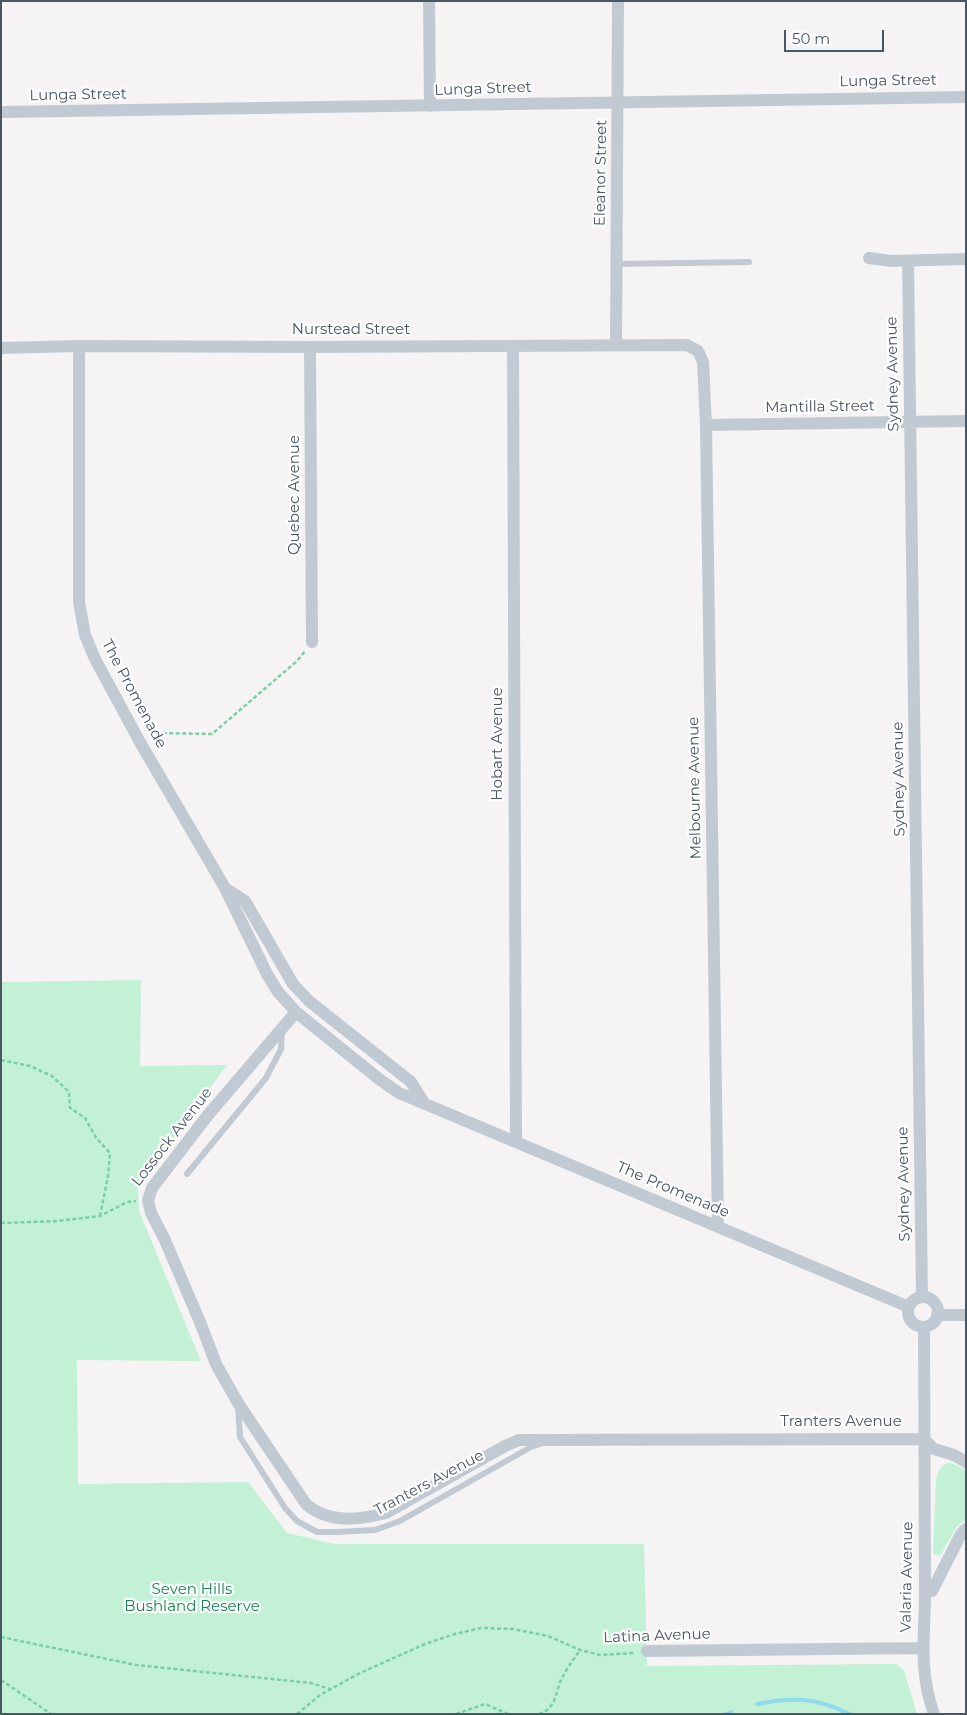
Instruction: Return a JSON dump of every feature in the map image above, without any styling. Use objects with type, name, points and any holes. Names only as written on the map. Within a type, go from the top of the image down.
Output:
[{"type":"street","points":[[429,1],[430,106]]},
{"type":"street","name":"Eleanor Street","points":[[616,345],[618,1]]},
{"type":"street","name":"Lunga Street","points":[[1,112],[966,97]]},
{"type":"street","points":[[869,258],[891,261],[966,260]]},
{"type":"street","name":"Sydney Avenue","points":[[908,260],[922,1297]]},
{"type":"street","name":"Nurstead Street","points":[[1,348],[79,346],[687,345],[698,351]]},
{"type":"street","name":"The Promenade","points":[[79,346],[79,602],[85,635],[95,659],[142,744],[226,888],[267,974],[278,992],[296,1012],[379,1079],[399,1092],[908,1307]]},
{"type":"street","name":"Hobart Avenue","points":[[513,346],[516,1141]]},
{"type":"street","name":"Quebec Avenue","points":[[310,347],[312,642]]},
{"type":"street","name":"Melbourne Avenue","points":[[698,351],[703,362],[706,425],[718,1226]]},
{"type":"street","name":"Mantilla Street","points":[[706,425],[966,421]]},
{"type":"street","name":"The Promenade","points":[[226,888],[245,901],[293,984],[309,1001],[411,1082],[424,1103]]},
{"type":"street","name":"Lossock Avenue","points":[[148,1200],[152,1188],[208,1115],[296,1012]]},
{"type":"street","name":"Tranters Avenue","points":[[148,1200],[150,1213],[164,1238],[216,1364],[238,1403],[306,1504],[316,1512],[334,1518],[365,1518],[386,1513],[505,1446],[520,1440],[924,1439]]},
{"type":"street","points":[[922,1297],[927,1298],[936,1306],[937,1315],[933,1324],[924,1328],[914,1325],[908,1317],[908,1307],[914,1300],[922,1297]]},
{"type":"street","points":[[937,1315],[966,1314]]},
{"type":"street","points":[[924,1328],[924,1439],[934,1449],[954,1455],[966,1462]]},
{"type":"street","name":"Valaria Avenue","points":[[924,1439],[925,1593],[922,1648],[924,1675],[934,1714]]},
{"type":"street","points":[[925,1593],[932,1592],[961,1534],[966,1529]]},
{"type":"street","name":"Latina Avenue","points":[[647,1651],[922,1648]]},
{"type":"lane","points":[[616,264],[749,262]]},
{"type":"lane","points":[[187,1174],[266,1078],[281,1049],[282,1028]]},
{"type":"lane","name":"Tranters Avenue","points":[[238,1403],[240,1437],[285,1508],[297,1521],[317,1532],[375,1530],[400,1521],[532,1447],[558,1439]]},
{"type":"path","points":[[142,744],[160,733],[212,734],[297,662],[312,642]]},
{"type":"path","points":[[1,1060],[30,1066],[52,1076],[69,1092],[70,1108],[85,1118],[97,1139],[110,1153],[108,1176],[100,1216]]},
{"type":"path","name":"Lossock Avenue","points":[[1,1223],[58,1221],[100,1216],[127,1202],[148,1200]]},
{"type":"path","name":"Latina Avenue","points":[[297,1714],[320,1695],[360,1673],[424,1644],[481,1628],[513,1629],[548,1636],[580,1650],[600,1655],[647,1651]]},
{"type":"path","points":[[1,1637],[136,1665],[311,1683],[330,1690]]},
{"type":"path","points":[[539,1714],[556,1698],[561,1679],[580,1650]]},
{"type":"path","points":[[1,1680],[51,1714]]},
{"type":"path","points":[[456,1714],[486,1704],[508,1714]]},
{"type":"green space","name":"Seven Hills Bushland Reserve","points":[[141,980],[140,1066],[227,1065],[138,1186],[139,1211],[201,1361],[77,1360],[78,1484],[248,1482],[287,1533],[335,1544],[644,1544],[647,1666],[896,1664],[904,1670],[917,1714],[1,1714],[1,982]]},
{"type":"green space","points":[[949,1462],[966,1470],[966,1520],[957,1526],[940,1556],[933,1554],[936,1478],[941,1467]]},
{"type":"waterway","points":[[757,1704],[781,1700],[804,1700],[826,1704],[849,1714]]},
{"type":"waterway","points":[[726,1714],[731,1712]]}]
